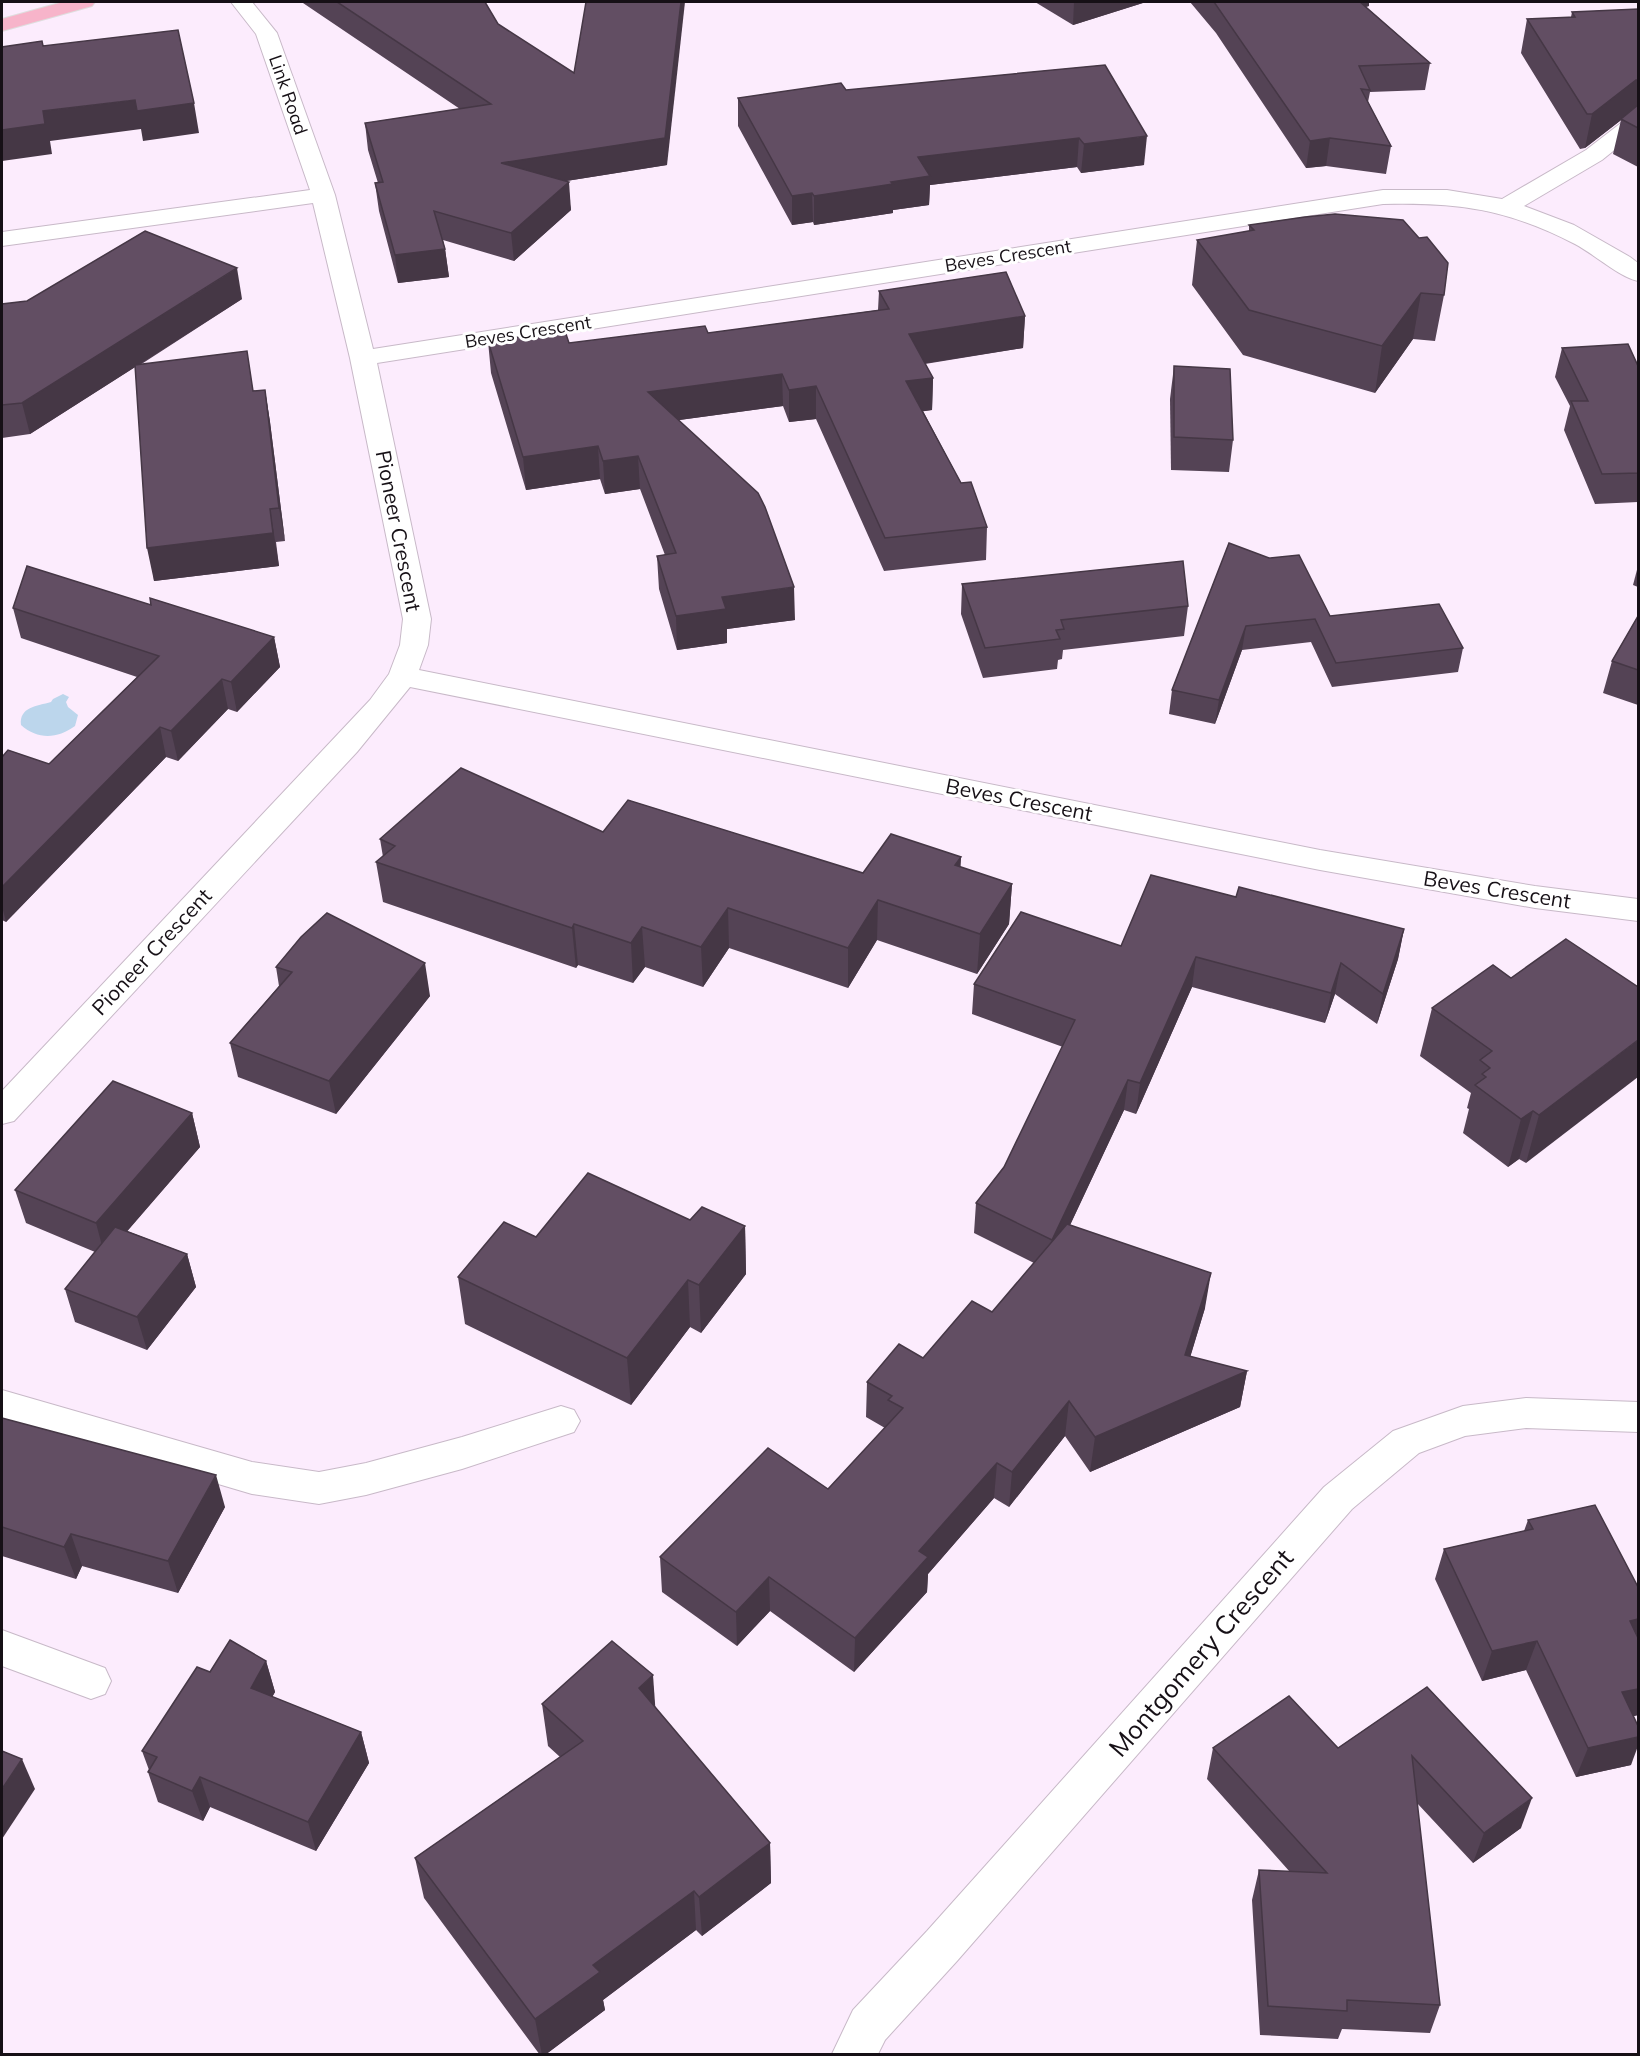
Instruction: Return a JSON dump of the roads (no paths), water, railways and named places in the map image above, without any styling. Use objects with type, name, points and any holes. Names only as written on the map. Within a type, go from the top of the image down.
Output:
[{"type":"main road","points":[[2,25],[84,2]]},
{"type":"street","name":"Link Road","points":[[242,2],[266,33],[323,195]]},
{"type":"street","points":[[1504,208],[1594,155],[1638,121]]},
{"type":"street","points":[[2,239],[323,195]]},
{"type":"street","name":"Pioneer Crescent","points":[[2,1112],[347,745],[403,676],[414,645],[417,619],[363,358],[323,195]]},
{"type":"street","name":"Beves Crescent","points":[[363,358],[1383,197],[1436,196],[1485,202],[1538,219],[1592,244],[1638,274]]},
{"type":"street","name":"Beves Crescent","points":[[403,676],[1320,861],[1535,897],[1638,910]]},
{"type":"street","points":[[2,1405],[252,1478],[319,1488],[366,1479],[462,1453],[561,1421]]},
{"type":"street","name":"Montgomery Crescent","points":[[854,2055],[869,2025],[942,1946],[1338,1498],[1406,1442],[1463,1421],[1526,1413],[1638,1417]]},
{"type":"street","points":[[2,1648],[91,1681]]},
{"type":"water","points":[[63,694],[69,697],[66,702],[68,707],[78,715],[75,726],[48,736],[34,733],[21,725],[23,714],[30,708],[51,702]]}]
